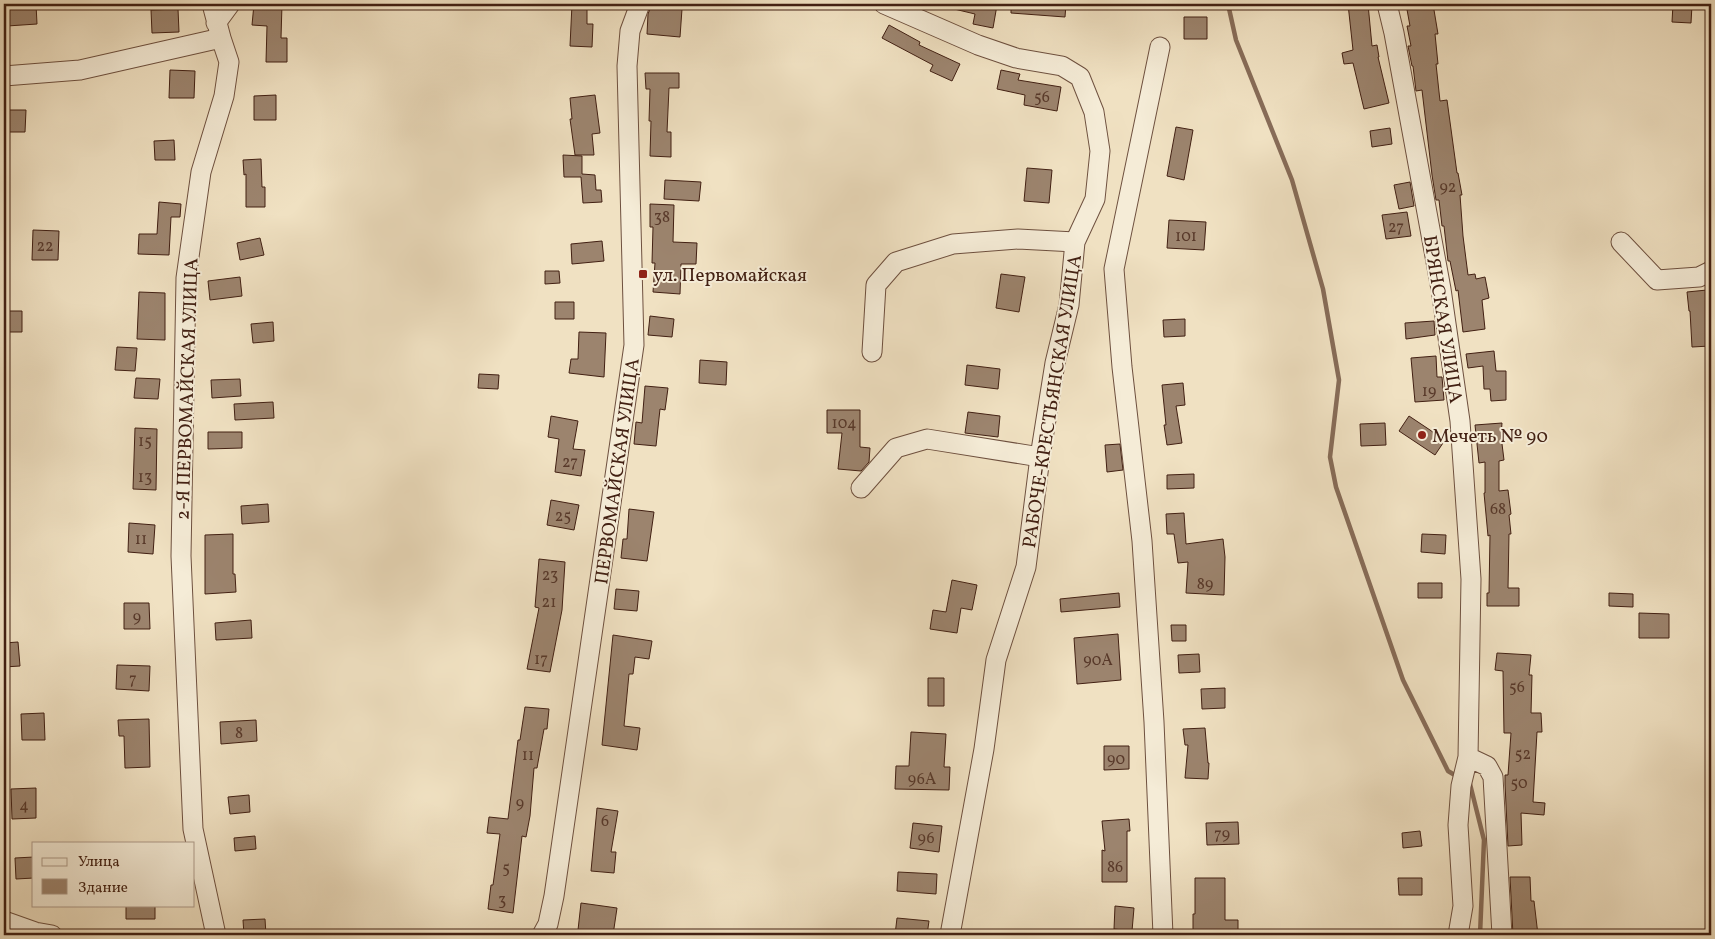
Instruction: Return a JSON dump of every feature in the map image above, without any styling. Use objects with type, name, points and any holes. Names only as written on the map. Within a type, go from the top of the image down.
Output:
[{"type":"street","name":"2-Я ПЕРВОМАЙСКАЯ УЛИЦА","points":[[212,4],[218,30],[229,62],[224,96],[200,172],[186,278],[182,556],[193,829],[216,935]]},
{"type":"street","points":[[4,76],[80,70],[218,30],[230,4]]},
{"type":"street","name":"ПЕРВОМАЙСКАЯ УЛИЦА","points":[[550,931],[634,345],[627,66],[630,31],[640,4]]},
{"type":"street","name":"РАБОЧЕ-КРЕСТЬЯНСКАЯ УЛИЦА","points":[[884,4],[978,45],[1016,58],[1062,66],[1080,77],[1094,112],[1100,151],[1095,199],[1075,242],[1069,305],[1055,363],[1040,457],[1026,567],[996,660],[984,749],[950,935]]},
{"type":"street","name":"БРЯНСКАЯ УЛИЦА","points":[[1387,4],[1441,289],[1460,421],[1471,579],[1468,757],[1461,786],[1458,825],[1463,906],[1458,935]]},
{"type":"street","points":[[1160,47],[1114,268],[1122,367],[1142,541],[1154,722],[1164,935]]},
{"type":"street","points":[[872,352],[876,285],[896,262],[953,244],[1018,239],[1075,242]]},
{"type":"street","points":[[1621,242],[1658,280],[1699,277],[1711,271]]},
{"type":"street","points":[[861,488],[896,448],[927,439],[1040,457]]},
{"type":"street","points":[[1468,757],[1487,766],[1493,777],[1502,935]]},
{"type":"street","points":[[4,921],[35,932],[52,935]]},
{"type":"building","points":[[36,4],[37,24],[7,26],[5,5]]},
{"type":"building","points":[[254,4],[282,4],[281,38],[287,38],[287,62],[266,62],[267,26],[252,25]]},
{"type":"building","points":[[572,4],[587,4],[587,24],[593,24],[592,47],[570,46]]},
{"type":"building","points":[[951,4],[997,5],[993,28],[973,24],[975,14],[950,8]]},
{"type":"building","points":[[1011,4],[1066,4],[1065,17],[1011,13]]},
{"type":"building","points":[[1348,4],[1368,4],[1372,46],[1377,45],[1389,103],[1364,109],[1353,63],[1344,64],[1342,53],[1353,50]]},
{"type":"building","points":[[1406,4],[1433,4],[1438,34],[1435,34],[1440,101],[1447,100],[1457,173],[1462,195],[1460,195],[1463,236],[1468,275],[1475,274],[1476,279],[1485,277],[1489,298],[1482,300],[1485,329],[1463,332],[1458,290],[1456,291],[1450,261],[1448,261],[1439,200],[1436,200],[1422,90],[1416,91],[1408,46],[1411,46],[1407,26],[1410,26]]},
{"type":"building","points":[[1673,4],[1692,5],[1691,23],[1672,22]]},
{"type":"building","points":[[651,6],[682,9],[680,37],[647,34],[648,14]]},
{"type":"building","points":[[178,9],[179,32],[152,33],[151,10]]},
{"type":"building","points":[[1184,17],[1207,17],[1207,39],[1184,39]]},
{"type":"building","points":[[889,25],[920,42],[919,45],[960,64],[952,81],[930,71],[933,65],[882,38]]},
{"type":"building","points":[[170,70],[195,71],[194,98],[169,98]]},
{"type":"building","points":[[1001,70],[1020,74],[1018,80],[1061,87],[1057,111],[1024,105],[1025,95],[997,89]]},
{"type":"building","points":[[645,73],[679,73],[679,88],[669,88],[667,132],[671,132],[671,157],[650,156],[650,89],[646,89]]},
{"type":"building","points":[[276,95],[276,120],[254,120],[254,96]]},
{"type":"building","points":[[595,95],[600,133],[592,134],[594,155],[575,155],[570,119],[572,119],[570,98]]},
{"type":"building","points":[[4,110],[26,110],[25,132],[4,132]]},
{"type":"building","points":[[1176,127],[1193,130],[1184,180],[1167,176]]},
{"type":"building","points":[[1390,128],[1392,144],[1372,147],[1370,131]]},
{"type":"building","points":[[174,140],[175,160],[155,160],[154,141]]},
{"type":"building","points":[[563,155],[582,156],[582,174],[595,175],[596,190],[601,190],[602,202],[583,203],[581,177],[564,177]]},
{"type":"building","points":[[261,159],[262,187],[265,187],[265,207],[246,207],[246,174],[244,175],[243,160]]},
{"type":"building","points":[[1027,168],[1052,170],[1049,203],[1024,201]]},
{"type":"building","points":[[665,180],[701,182],[699,201],[664,199]]},
{"type":"building","points":[[1410,182],[1414,206],[1399,209],[1394,185]]},
{"type":"building","points":[[159,202],[181,204],[180,217],[171,217],[169,255],[138,254],[139,234],[157,234]]},
{"type":"building","points":[[650,204],[674,205],[673,242],[697,243],[696,264],[681,264],[680,294],[653,292],[655,263],[652,263],[653,227],[650,227]]},
{"type":"building","points":[[1407,212],[1411,236],[1386,239],[1382,215]]},
{"type":"building","points":[[1169,220],[1206,222],[1204,250],[1167,248]]},
{"type":"building","points":[[33,230],[59,231],[58,260],[32,260]]},
{"type":"building","points":[[260,238],[264,255],[240,260],[237,243]]},
{"type":"building","points":[[602,241],[604,261],[572,264],[571,244]]},
{"type":"building","points":[[545,271],[559,271],[560,283],[545,284]]},
{"type":"building","points":[[1001,274],[1025,277],[1019,312],[996,308]]},
{"type":"building","points":[[240,277],[242,296],[210,300],[208,281]]},
{"type":"building","points":[[1707,290],[1710,346],[1692,347],[1687,292]]},
{"type":"building","points":[[139,292],[165,293],[165,340],[137,339]]},
{"type":"building","points":[[555,302],[574,302],[574,319],[555,319]]},
{"type":"building","points":[[4,311],[22,311],[22,332],[4,332]]},
{"type":"building","points":[[650,316],[674,319],[672,337],[648,335]]},
{"type":"building","points":[[1185,319],[1185,336],[1164,337],[1163,320]]},
{"type":"building","points":[[1434,321],[1435,335],[1406,339],[1405,323]]},
{"type":"building","points":[[273,322],[274,341],[253,343],[251,324]]},
{"type":"building","points":[[579,332],[606,333],[604,377],[569,373],[571,359],[578,359]]},
{"type":"building","points":[[117,347],[137,348],[135,371],[115,370]]},
{"type":"building","points":[[1494,351],[1496,371],[1506,371],[1506,400],[1491,401],[1490,389],[1484,389],[1483,366],[1468,368],[1466,354]]},
{"type":"building","points":[[1436,356],[1437,377],[1442,377],[1444,400],[1415,402],[1411,358]]},
{"type":"building","points":[[700,360],[727,362],[726,385],[699,383]]},
{"type":"building","points":[[967,365],[1000,369],[998,389],[965,385]]},
{"type":"building","points":[[479,374],[499,375],[498,389],[478,388]]},
{"type":"building","points":[[136,378],[160,379],[158,399],[134,398]]},
{"type":"building","points":[[240,379],[241,396],[212,398],[211,380]]},
{"type":"building","points":[[1183,383],[1185,405],[1176,406],[1182,443],[1167,445],[1162,385]]},
{"type":"building","points":[[645,386],[668,388],[665,410],[660,409],[656,446],[634,444],[636,422],[642,423]]},
{"type":"building","points":[[273,402],[274,418],[235,420],[234,404]]},
{"type":"building","points":[[827,410],[860,410],[860,447],[870,448],[869,462],[861,471],[838,469],[842,433],[827,433]]},
{"type":"building","points":[[968,412],[1000,416],[998,437],[965,433]]},
{"type":"building","points":[[551,416],[578,421],[573,449],[585,450],[581,476],[555,472],[559,439],[548,437]]},
{"type":"building","name":"Мечеть № 90","points":[[1409,416],[1445,440],[1435,455],[1399,431]]},
{"type":"building","points":[[1385,423],[1386,445],[1361,446],[1360,424]]},
{"type":"building","points":[[1502,423],[1501,436],[1504,460],[1499,461],[1499,491],[1508,490],[1511,514],[1509,515],[1511,534],[1509,534],[1508,588],[1519,588],[1519,606],[1487,606],[1490,535],[1488,536],[1484,493],[1485,462],[1479,463],[1475,425]]},
{"type":"building","points":[[135,428],[157,429],[156,490],[133,489]]},
{"type":"building","points":[[208,432],[242,432],[242,448],[208,449]]},
{"type":"building","points":[[1120,444],[1123,470],[1107,472],[1105,445]]},
{"type":"building","points":[[1194,474],[1194,488],[1167,489],[1167,475]]},
{"type":"building","points":[[551,500],[579,505],[574,530],[547,525]]},
{"type":"building","points":[[268,504],[269,522],[242,524],[241,506]]},
{"type":"building","points":[[629,509],[654,512],[647,561],[621,558],[623,539],[627,539]]},
{"type":"building","points":[[1184,513],[1186,544],[1223,539],[1225,557],[1224,595],[1186,593],[1188,562],[1178,563],[1174,534],[1167,534],[1166,514]]},
{"type":"building","points":[[129,523],[155,525],[153,554],[128,552]]},
{"type":"building","points":[[233,534],[233,574],[235,574],[236,592],[205,594],[205,535]]},
{"type":"building","points":[[1422,534],[1446,535],[1445,554],[1421,552]]},
{"type":"building","points":[[539,559],[565,562],[562,610],[550,672],[527,669],[539,608],[535,607]]},
{"type":"building","points":[[952,580],[977,585],[972,610],[961,608],[957,633],[930,629],[933,610],[946,612]]},
{"type":"building","points":[[1418,583],[1442,583],[1442,598],[1418,598]]},
{"type":"building","points":[[616,589],[639,591],[637,611],[614,609]]},
{"type":"building","points":[[1119,593],[1120,607],[1061,612],[1060,599]]},
{"type":"building","points":[[1609,593],[1633,594],[1633,607],[1609,606]]},
{"type":"building","points":[[124,603],[149,603],[150,629],[124,629]]},
{"type":"building","points":[[1639,613],[1669,614],[1669,638],[1639,638]]},
{"type":"building","points":[[251,620],[252,638],[216,640],[215,623]]},
{"type":"building","points":[[1171,625],[1186,625],[1186,641],[1172,641]]},
{"type":"building","points":[[1118,634],[1121,680],[1077,684],[1074,638]]},
{"type":"building","points":[[613,635],[652,641],[649,659],[635,657],[633,674],[629,674],[624,726],[640,728],[637,750],[602,745]]},
{"type":"building","points":[[18,642],[20,666],[4,667],[4,643]]},
{"type":"building","points":[[1497,653],[1531,655],[1529,675],[1532,675],[1531,713],[1541,713],[1542,732],[1537,732],[1533,802],[1545,803],[1544,815],[1521,813],[1522,845],[1508,846],[1505,775],[1508,775],[1511,733],[1504,733],[1503,671],[1495,670]]},
{"type":"building","points":[[1199,654],[1200,672],[1179,673],[1178,655]]},
{"type":"building","points":[[117,665],[150,666],[149,691],[116,689]]},
{"type":"building","points":[[928,678],[944,678],[944,706],[928,706]]},
{"type":"building","points":[[1225,688],[1225,708],[1202,709],[1201,689]]},
{"type":"building","points":[[525,707],[549,709],[547,729],[544,729],[537,768],[534,768],[530,816],[526,837],[522,836],[513,913],[488,909],[500,834],[487,833],[489,817],[508,819],[518,740],[520,740]]},
{"type":"building","points":[[44,713],[45,740],[22,740],[21,714]]},
{"type":"building","points":[[149,719],[150,767],[125,768],[124,736],[119,736],[118,720]]},
{"type":"building","points":[[256,720],[257,741],[221,744],[220,722]]},
{"type":"building","points":[[1205,728],[1209,763],[1208,779],[1185,778],[1188,745],[1185,745],[1183,729]]},
{"type":"building","points":[[911,732],[946,734],[944,767],[950,767],[949,790],[895,789],[896,766],[909,766]]},
{"type":"building","points":[[1104,746],[1129,746],[1129,769],[1104,770]]},
{"type":"building","points":[[36,788],[36,818],[12,819],[11,789]]},
{"type":"building","points":[[249,795],[250,812],[230,814],[228,797]]},
{"type":"building","points":[[597,808],[618,811],[611,852],[616,852],[614,873],[591,871]]},
{"type":"building","points":[[1129,819],[1130,831],[1127,831],[1127,882],[1102,882],[1102,850],[1105,851],[1102,821]]},
{"type":"building","points":[[1238,822],[1239,844],[1207,845],[1206,823]]},
{"type":"building","points":[[913,823],[942,826],[939,852],[910,848]]},
{"type":"building","points":[[1420,831],[1422,846],[1403,848],[1402,833]]},
{"type":"building","points":[[255,836],[256,849],[235,851],[234,838]]},
{"type":"building","points":[[32,857],[32,878],[16,879],[15,858]]},
{"type":"building","points":[[898,872],[937,874],[936,894],[897,891]]},
{"type":"building","points":[[1510,877],[1530,877],[1531,901],[1534,901],[1538,935],[1513,935]]},
{"type":"building","points":[[1195,878],[1225,878],[1225,920],[1238,920],[1238,935],[1193,935]]},
{"type":"building","points":[[1398,878],[1422,878],[1422,895],[1399,895]]},
{"type":"building","points":[[581,903],[617,908],[613,935],[578,930]]},
{"type":"building","points":[[126,906],[155,906],[155,919],[126,919]]},
{"type":"building","points":[[1115,906],[1134,908],[1132,931],[1114,929]]},
{"type":"building","points":[[897,918],[929,921],[927,935],[895,935]]},
{"type":"building","points":[[265,919],[266,935],[244,935],[243,920]]},
{"type":"waterway","points":[[1228,4],[1236,40],[1292,180],[1323,289],[1339,380],[1330,457],[1336,487],[1403,680],[1448,771],[1458,777]]},
{"type":"waterway","points":[[1467,783],[1470,784],[1484,840],[1480,935]]},
{"type":"place","name":"ул. Первомайская","points":[[643,274]]},
{"type":"place","name":"Мечеть № 90","points":[[1422,435]]}]
